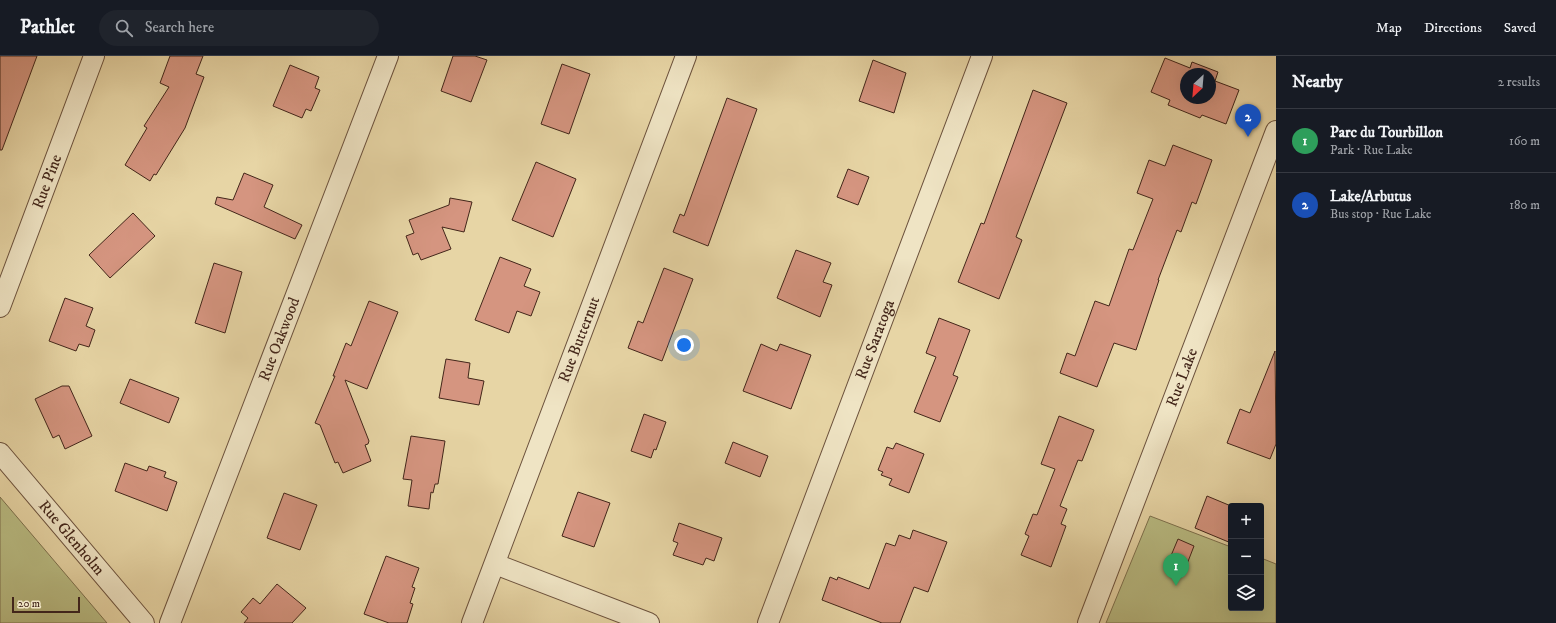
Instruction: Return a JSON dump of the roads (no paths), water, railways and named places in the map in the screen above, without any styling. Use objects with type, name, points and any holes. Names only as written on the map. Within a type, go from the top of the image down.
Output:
[{"type":"street","name":"Rue Pine","points":[[0,307],[94,56]]},
{"type":"street","name":"Rue Oakwood","points":[[170,623],[388,56]]},
{"type":"street","name":"Rue Butternut","points":[[472,623],[686,56]]},
{"type":"street","name":"Rue Saratoga","points":[[768,623],[982,56]]},
{"type":"street","name":"Rue Lake","points":[[1088,623],[1276,131]]},
{"type":"street","name":"Rue Glenholm","points":[[0,453],[144,623]]},
{"type":"street","points":[[495,564],[648,623]]},
{"type":"place","name":"Lake/Arbutus","points":[[1248,137]]},
{"type":"place","name":"Parc du Tourbillon","points":[[1176,586]]}]
